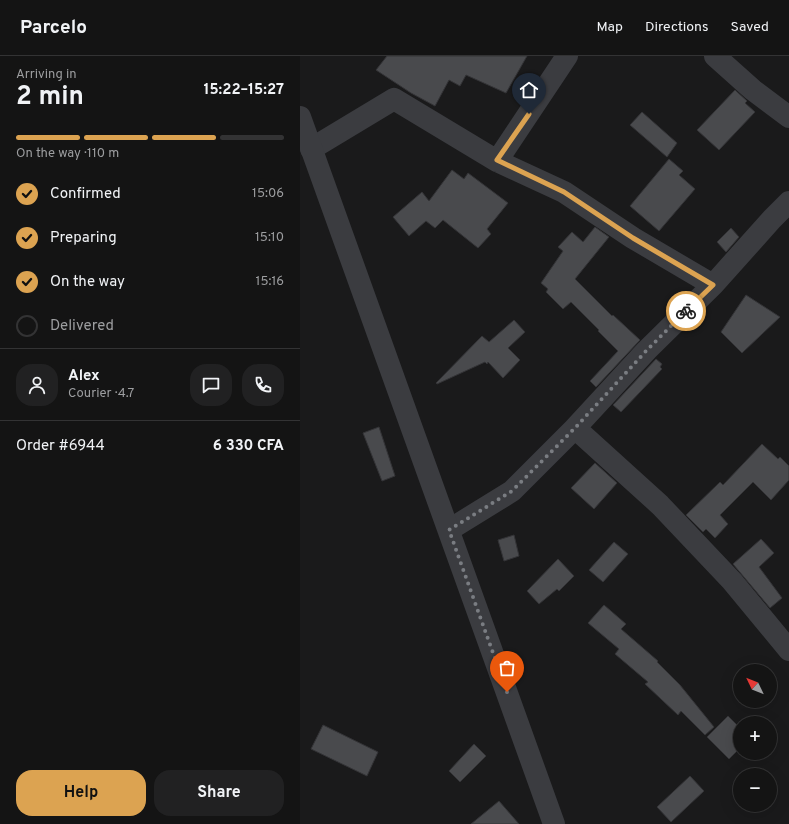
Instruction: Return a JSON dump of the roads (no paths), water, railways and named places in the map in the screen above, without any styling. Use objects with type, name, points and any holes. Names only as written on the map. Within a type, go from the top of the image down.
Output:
[{"type":"street","points":[[497,160],[567,56]]},
{"type":"street","points":[[715,56],[753,90],[789,117]]},
{"type":"street","points":[[311,149],[394,99],[497,160],[564,192],[633,238],[713,285]]},
{"type":"street","points":[[300,117],[554,824]]},
{"type":"street","points":[[449,530],[512,491],[575,428],[647,350],[713,285],[789,202]]},
{"type":"street","points":[[575,428],[660,506],[732,581],[789,650]]}]
